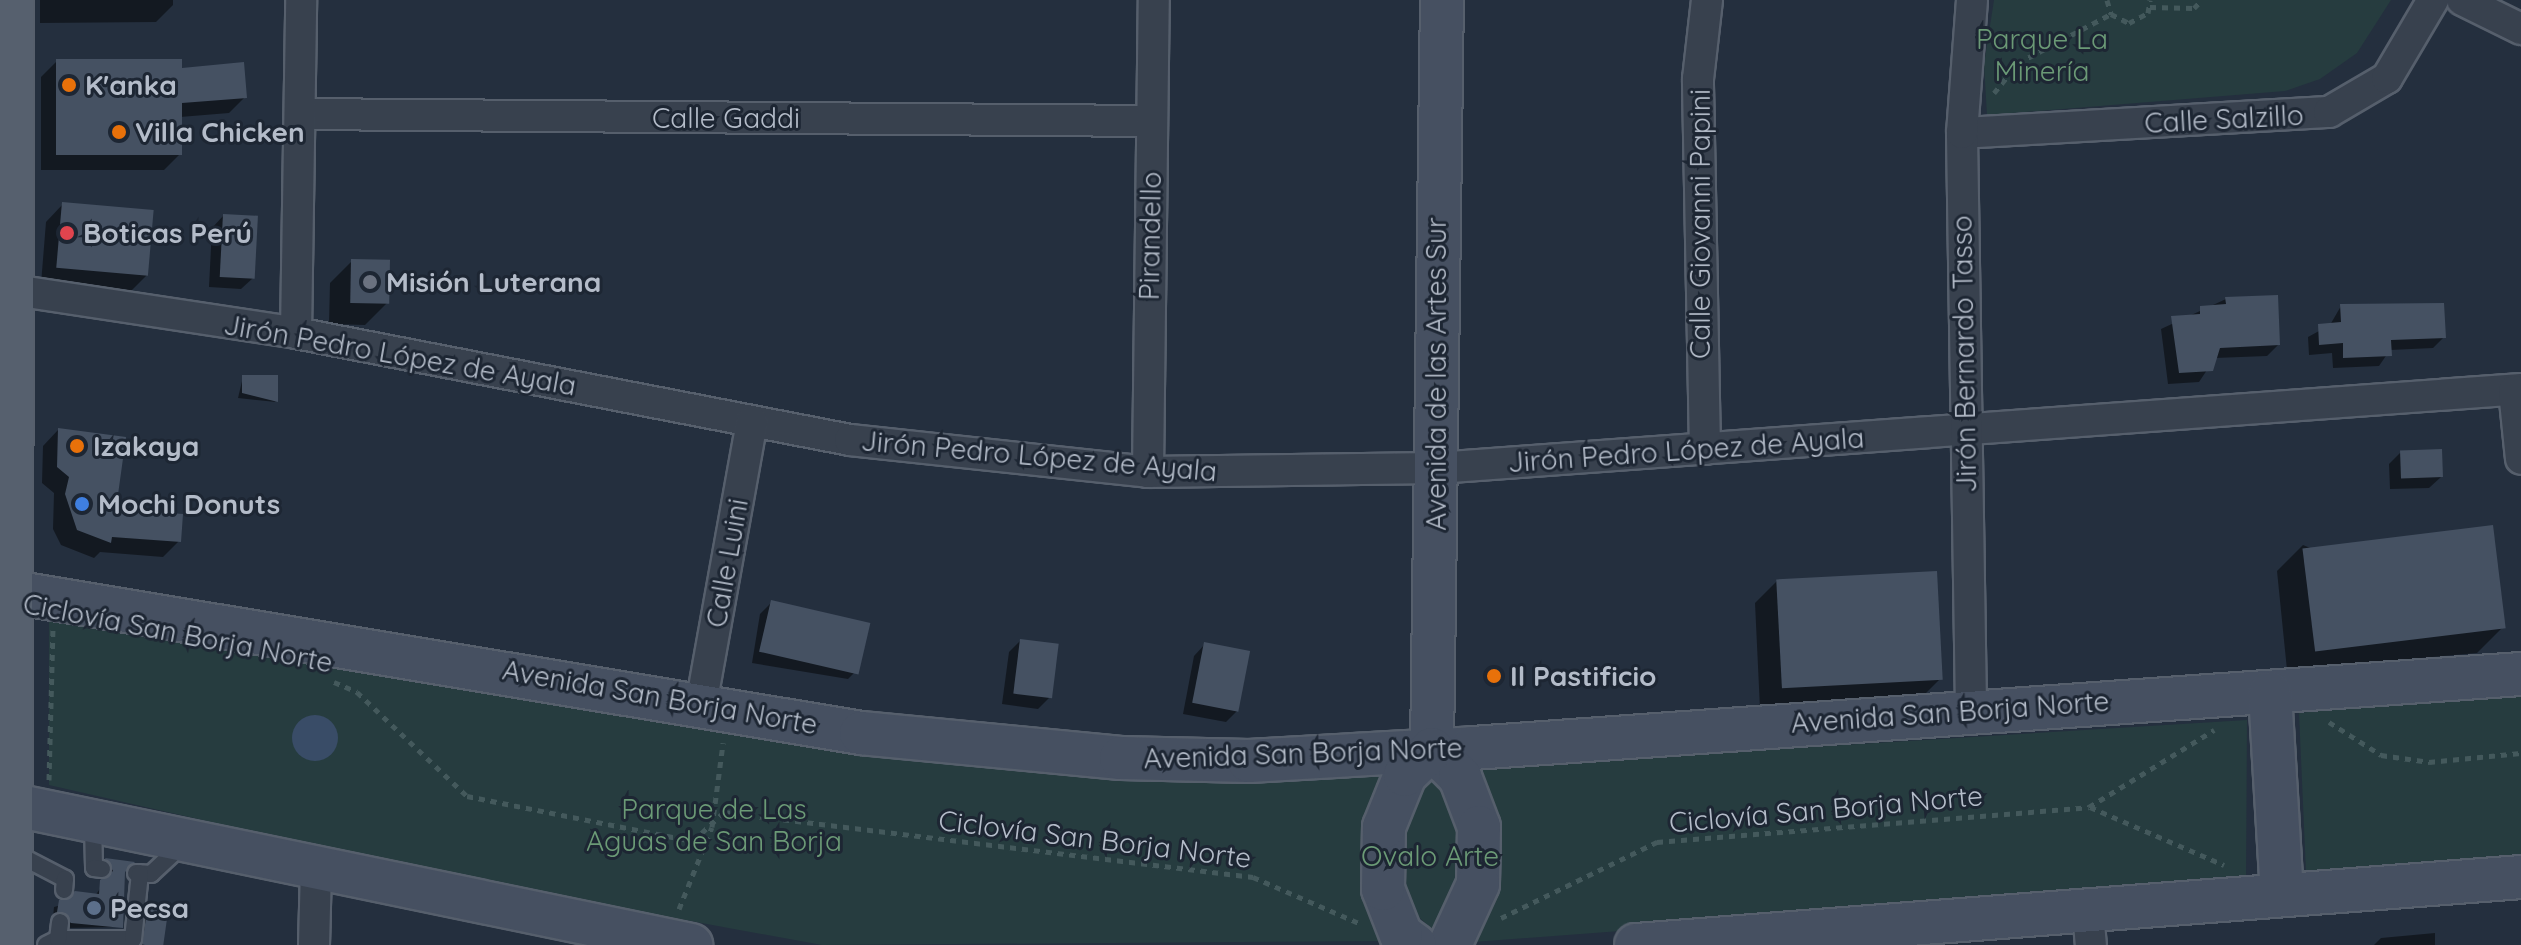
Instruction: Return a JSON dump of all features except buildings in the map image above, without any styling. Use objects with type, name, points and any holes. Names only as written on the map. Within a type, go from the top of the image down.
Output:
[{"type":"main road","points":[[10,945],[9,848],[19,805],[8,601],[4,289],[11,0]]},
{"type":"main road","name":"Avenida de las Artes Sur","points":[[1432,749],[1442,0]]},
{"type":"main road","name":"Avenida San Borja Norte","points":[[8,601],[59,623],[715,708],[861,733],[1121,758],[1249,761],[1971,708],[2271,706],[2521,674]]},
{"type":"main road","points":[[2271,706],[2282,893]]},
{"type":"main road","points":[[1408,940],[1383,889],[1384,827],[1405,775],[1432,749],[1460,777],[1479,827],[1478,884],[1456,938]]},
{"type":"main road","points":[[19,805],[316,868],[571,934],[679,943]]},
{"type":"main road","points":[[1636,945],[2090,928],[2282,893],[2521,877]]},
{"type":"street","points":[[296,333],[301,0]]},
{"type":"street","name":"Pirandello","points":[[1148,472],[1154,0]]},
{"type":"street","name":"Calle Giovanni Papini","points":[[1705,449],[1698,79],[1707,0]]},
{"type":"street","name":"Jirón Bernardo Tasso","points":[[1971,708],[1964,430],[1962,133],[1972,0]]},
{"type":"street","name":"Calle Salzillo","points":[[1962,133],[2329,112],[2387,78],[2433,0]]},
{"type":"street","points":[[2462,0],[2521,29]]},
{"type":"street","name":"Calle Gaddi","points":[[300,114],[1151,121]]},
{"type":"street","name":"Jirón Pedro López de Ayala","points":[[4,289],[296,333],[752,422],[1148,472],[1437,468],[2518,390]]},
{"type":"street","points":[[2518,390],[2521,459]]},
{"type":"street","name":"Calle Luini","points":[[715,708],[752,422]]},
{"type":"street","points":[[314,945],[316,868]]},
{"type":"lane","points":[[9,848],[64,884],[98,869],[93,821]]},
{"type":"lane","points":[[60,922],[52,942],[133,939],[138,873],[151,874],[186,841]]},
{"type":"path","points":[[2107,0],[2111,14]]},
{"type":"path","points":[[1962,133],[2018,63],[2111,14],[2136,22],[2150,3],[2194,8],[2202,0]]},
{"type":"path","name":"Ciclovía San Borja Norte","points":[[8,601],[59,623]]},
{"type":"path","points":[[19,805],[59,623]]},
{"type":"path","name":"Ciclovía San Borja Norte","points":[[322,676],[357,692],[467,796],[693,841],[712,827],[724,812],[1253,877],[1408,940]]},
{"type":"path","name":"Ciclovía San Borja Norte","points":[[1456,938],[1657,842],[2089,807],[2226,722],[2271,706]]},
{"type":"path","points":[[679,943],[712,827],[715,708]]},
{"type":"path","points":[[2324,719],[2381,755],[2429,762],[2521,753]]},
{"type":"path","points":[[2089,807],[2230,868]]},
{"type":"green space","name":"Parque La Minería","points":[[1994,0],[2391,0],[2357,53],[2320,79],[2285,91],[1987,115],[1984,64]]},
{"type":"green space","name":"Parque de Las Aguas de San Borja","points":[[49,619],[465,681],[1389,770],[1392,941],[822,945],[456,878],[49,785]]},
{"type":"green space","points":[[2521,687],[2521,869],[2306,872],[2299,713]]},
{"type":"green space","points":[[2247,720],[2246,884],[1473,942],[1501,872],[1500,835],[1474,768]]},
{"type":"green space","name":"Ovalo Arte","points":[[1431,778],[1446,786],[1459,820],[1461,867],[1441,924],[1432,929],[1412,911],[1398,845],[1410,799]]},
{"type":"water","points":[[315,715],[332,721],[338,738],[332,755],[315,761],[298,755],[292,738],[298,721]]},
{"type":"place","name":"K'anka","points":[[69,85]]},
{"type":"place","name":"Villa Chicken","points":[[119,132]]},
{"type":"place","name":"Boticas Perú","points":[[67,233]]},
{"type":"place","name":"Misión Luterana","points":[[370,282]]},
{"type":"place","name":"Izakaya","points":[[77,446]]},
{"type":"place","name":"Mochi Donuts","points":[[82,504]]},
{"type":"place","name":"Il Pastificio","points":[[1494,676]]},
{"type":"place","name":"Pecsa","points":[[94,908]]}]
